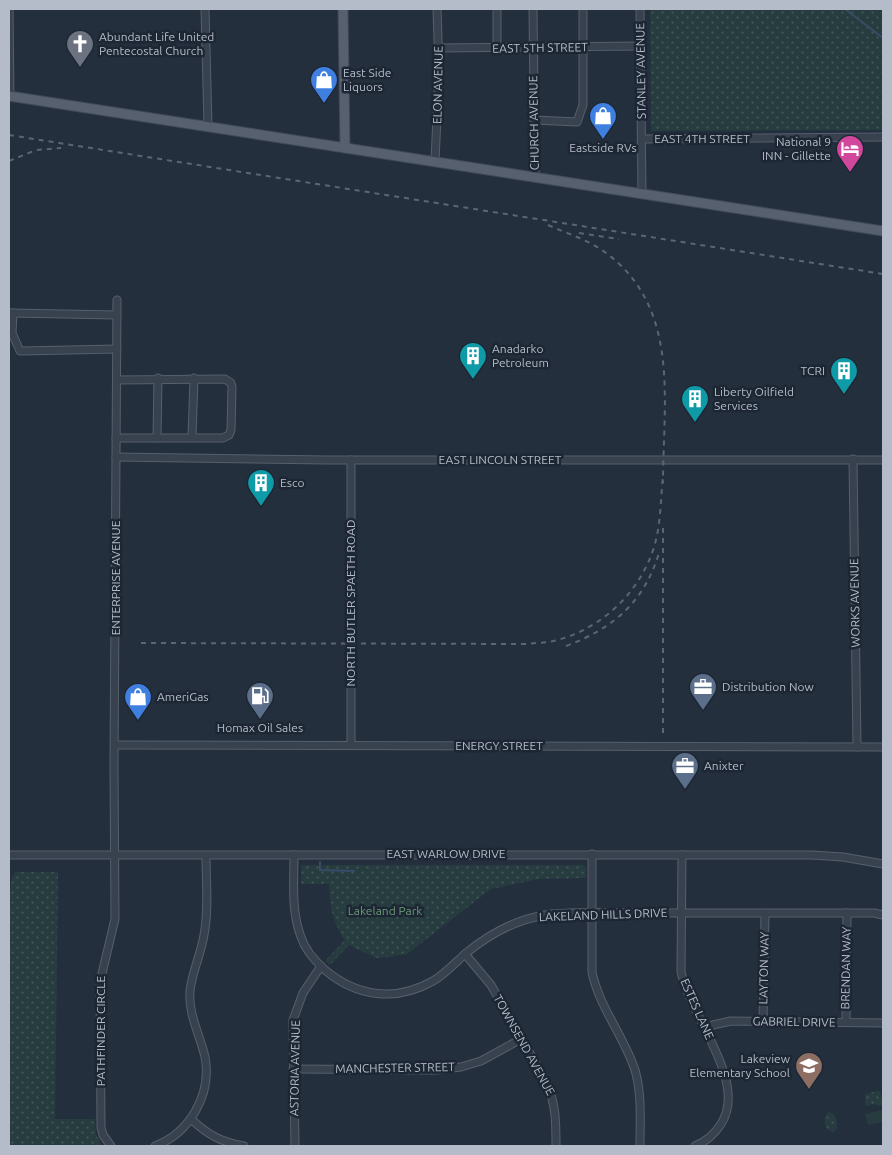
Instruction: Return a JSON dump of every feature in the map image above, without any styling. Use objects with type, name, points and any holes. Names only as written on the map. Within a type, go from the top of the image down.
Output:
[{"type":"main road","points":[[343,9],[345,148]]},
{"type":"main road","points":[[10,96],[883,231]]},
{"type":"street","points":[[9,9],[10,96]]},
{"type":"street","points":[[206,9],[208,126]]},
{"type":"street","name":"ELON AVENUE","points":[[434,161],[439,48],[437,9]]},
{"type":"street","points":[[497,48],[498,9]]},
{"type":"street","name":"CHURCH AVENUE","points":[[533,9],[535,177]]},
{"type":"street","points":[[534,120],[577,122],[583,105],[583,9]]},
{"type":"street","name":"STANLEY AVENUE","points":[[640,9],[642,194]]},
{"type":"street","name":"EAST 5TH STREET","points":[[439,48],[641,46]]},
{"type":"street","name":"EAST 4TH STREET","points":[[642,139],[883,137]]},
{"type":"street","name":"ENTERPRISE AVENUE","points":[[116,856],[117,300]]},
{"type":"street","points":[[117,315],[11,313],[12,333],[20,351],[117,349]]},
{"type":"street","points":[[116,438],[223,438],[229,435],[231,430],[232,387],[231,382],[225,379],[158,378],[117,380]]},
{"type":"street","points":[[156,438],[158,378]]},
{"type":"street","points":[[192,437],[194,378]]},
{"type":"street","name":"EAST LINCOLN STREET","points":[[116,457],[351,460],[883,460]]},
{"type":"street","name":"NORTH BUTLER SPAETH ROAD","points":[[351,460],[351,746]]},
{"type":"street","name":"WORKS AVENUE","points":[[853,460],[857,747]]},
{"type":"street","name":"ENERGY STREET","points":[[116,745],[883,747]]},
{"type":"street","points":[[592,854],[592,972],[594,985],[635,1070],[640,1102],[640,1146]]},
{"type":"street","name":"ESTES LANE","points":[[682,854],[681,971],[683,984],[706,1029],[726,1082],[729,1102],[726,1117],[716,1131],[706,1142],[695,1146]]},
{"type":"street","name":"EAST WARLOW DRIVE","points":[[9,855],[812,854],[883,864]]},
{"type":"street","name":"LAKELAND HILLS DRIVE","points":[[294,855],[296,922],[301,938],[310,954],[337,980],[356,990],[377,994],[396,994],[415,990],[434,981],[491,934],[526,919],[546,915],[682,913],[847,913],[883,915]]},
{"type":"street","name":"PATHFINDER CIRCLE","points":[[110,1146],[103,1135],[101,1126],[100,982],[115,919],[116,856]]},
{"type":"street","points":[[155,1146],[164,1143],[177,1133],[190,1119],[199,1106],[206,1078],[204,1056],[193,1017],[190,990],[204,938],[206,923],[206,856]]},
{"type":"street","name":"BRENDAN WAY","points":[[846,1022],[847,913]]},
{"type":"street","name":"LAYTON WAY","points":[[763,1022],[765,914]]},
{"type":"street","name":"TOWNSEND AVENUE","points":[[465,954],[490,985],[547,1083],[554,1100],[556,1146]]},
{"type":"street","name":"ASTORIA AVENUE","points":[[295,1146],[293,1020],[303,993],[321,966]]},
{"type":"street","name":"GABRIEL DRIVE","points":[[706,1029],[713,1025],[731,1021],[883,1023]]},
{"type":"street","name":"MANCHESTER STREET","points":[[293,1069],[435,1070],[461,1067],[481,1061],[521,1039]]},
{"type":"street","points":[[190,1119],[203,1131],[225,1143],[244,1146]]},
{"type":"green space","points":[[650,9],[883,9],[883,130],[651,131]]},
{"type":"green space","name":"Lakeland Park","points":[[301,865],[583,865],[586,868],[586,878],[538,879],[491,889],[407,954],[376,958],[349,945],[330,965],[325,961],[345,940],[332,914],[329,884],[301,884]]},
{"type":"green space","points":[[15,872],[58,872],[55,1119],[95,1119],[96,1134],[102,1146],[9,1146],[9,905],[11,881]]},
{"type":"green space","points":[[880,1092],[883,1104],[881,1106],[875,1104],[867,1106],[865,1104],[865,1094]]},
{"type":"green space","points":[[883,1110],[883,1122],[868,1125],[865,1114]]},
{"type":"green space","points":[[828,1112],[833,1114],[836,1119],[836,1130],[833,1132],[825,1124],[825,1117]]},
{"type":"waterway","points":[[845,9],[883,38]]},
{"type":"waterway","points":[[320,862],[320,870],[354,871]]},
{"type":"railway","points":[[9,135],[883,274]]},
{"type":"railway","points":[[9,161],[36,150],[61,148]]},
{"type":"railway","points":[[548,225],[585,241],[606,253],[630,275],[647,301],[657,329],[663,358],[665,389],[663,483]]},
{"type":"railway","points":[[579,233],[619,239]]},
{"type":"railway","points":[[141,643],[526,644],[549,642],[569,636],[588,628],[621,602],[634,587],[645,569],[653,550],[658,530],[663,476]]},
{"type":"railway","points":[[663,528],[663,735]]},
{"type":"railway","points":[[566,646],[599,631],[625,611],[645,586],[659,553]]},
{"type":"place","name":"Abundant Life United Pentecostal Church","points":[[80,68]]},
{"type":"place","name":"East Side Liquors","points":[[324,104]]},
{"type":"place","name":"Eastside RVs","points":[[603,140]]},
{"type":"place","name":"National 9 INN - Gillette","points":[[850,173]]},
{"type":"place","name":"Anadarko Petroleum","points":[[473,380]]},
{"type":"place","name":"TCRI","points":[[844,395]]},
{"type":"place","name":"Liberty Oilfield Services","points":[[695,423]]},
{"type":"place","name":"Esco","points":[[261,507]]},
{"type":"place","name":"Distribution Now","points":[[703,711]]},
{"type":"place","name":"Homax Oil Sales","points":[[260,720]]},
{"type":"place","name":"AmeriGas","points":[[138,721]]},
{"type":"place","name":"Anixter","points":[[685,790]]},
{"type":"place","name":"Lakeview Elementary School","points":[[809,1090]]}]
